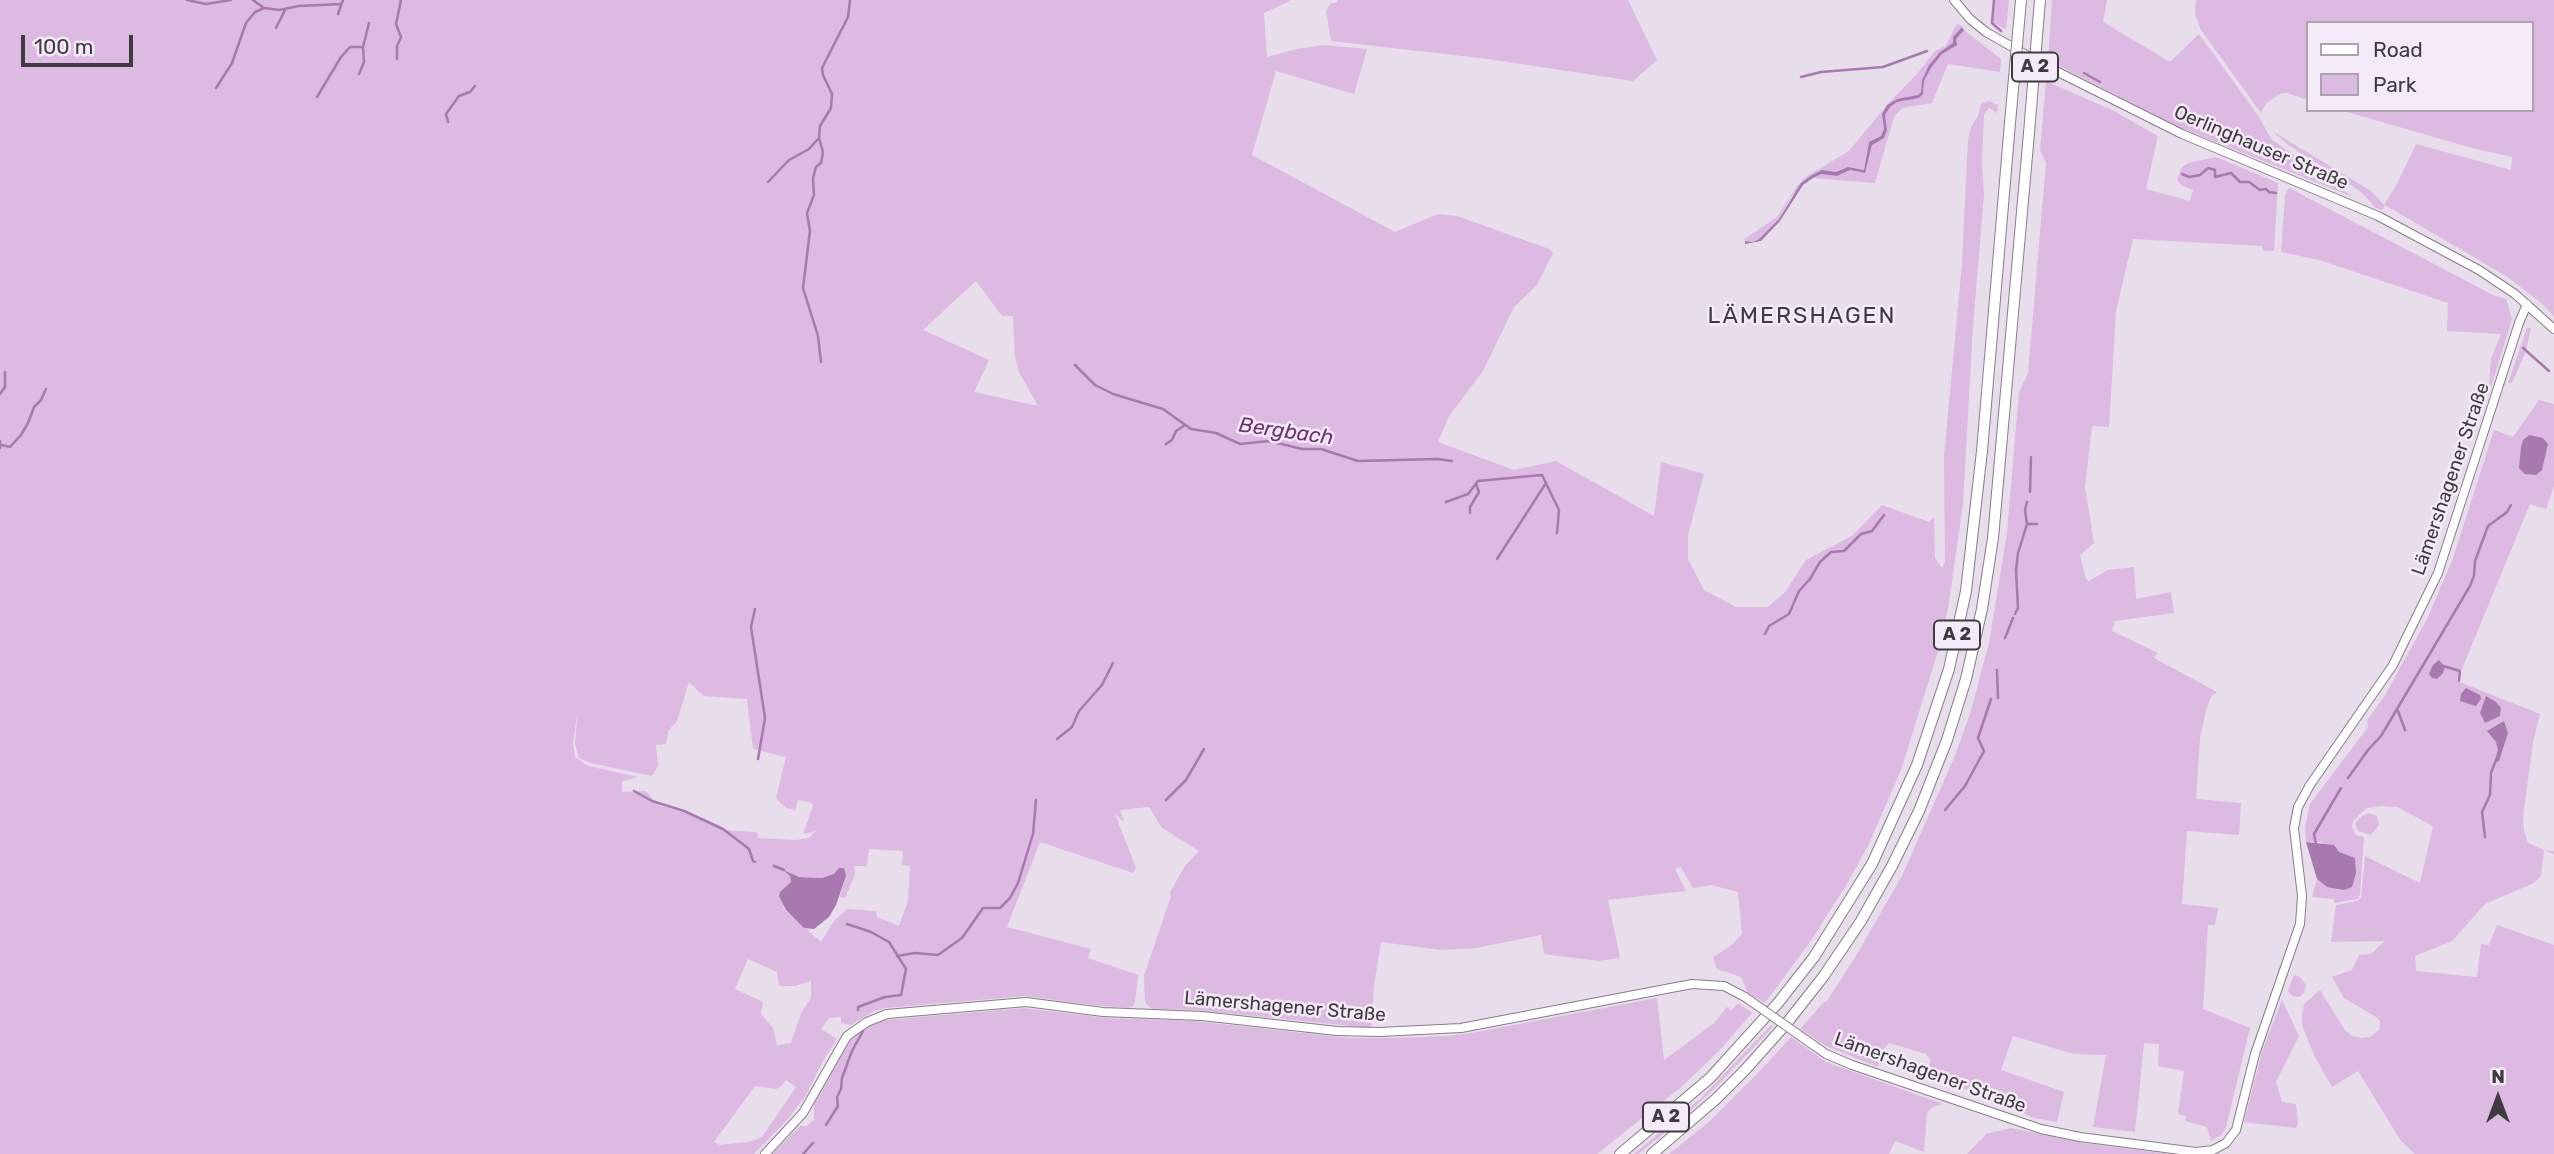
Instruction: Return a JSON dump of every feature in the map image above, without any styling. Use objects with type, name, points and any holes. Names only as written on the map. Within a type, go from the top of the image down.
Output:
[{"type":"highway","name":"A 2","points":[[1620,1154],[1710,1078],[1745,1041],[1814,957],[1872,864],[1917,765],[1949,669],[1968,578],[1982,451],[2021,0]]},
{"type":"highway","name":"A 2","points":[[1651,1154],[1738,1077],[1786,1024],[1823,977],[1861,921],[1892,866],[1919,811],[1947,740],[1966,679],[1982,609],[1993,538],[2040,0]]},
{"type":"main road","name":"Oerlinghauser Straße","points":[[1954,0],[1986,32],[2024,55],[2182,134],[2378,216],[2479,270],[2527,304],[2554,329]]},
{"type":"main road","name":"Lämershagener Straße","points":[[765,1154],[803,1113],[847,1036],[867,1022],[887,1014],[983,1004],[1036,1003],[1103,1012],[1202,1016],[1337,1031],[1378,1032],[1476,1025],[1692,984],[1724,986],[1745,997],[1826,1054],[1852,1065],[2048,1130],[2196,1152],[2213,1150],[2230,1140],[2236,1130],[2255,1054],[2300,924],[2302,896],[2294,828],[2298,807],[2310,785],[2389,671],[2438,573],[2527,304]]},
{"type":"green space","points":[[0,0],[1292,0],[1264,13],[1267,57],[1324,45],[1367,49],[1354,94],[1276,71],[1252,155],[1395,232],[1438,214],[1457,216],[1549,249],[1553,253],[1537,285],[1514,307],[1483,371],[1449,416],[1438,442],[1514,470],[1556,461],[1654,516],[1661,462],[1704,474],[1688,535],[1688,559],[1704,590],[1736,607],[1768,607],[1786,591],[1806,560],[1852,536],[1882,505],[1929,522],[1934,517],[1935,558],[1942,568],[1945,562],[1944,457],[1962,263],[1968,139],[1981,104],[1989,101],[1998,105],[1997,113],[1989,108],[1984,114],[1984,194],[1963,504],[1948,609],[1939,648],[1901,770],[1868,846],[1810,942],[1765,1003],[1748,993],[1741,977],[1717,969],[1713,957],[1732,945],[1742,934],[1738,892],[1711,885],[1693,888],[1681,867],[1675,869],[1686,891],[1608,900],[1620,958],[1598,961],[1544,954],[1541,935],[1476,948],[1441,950],[1381,942],[1371,1028],[1197,1010],[1152,1009],[1145,1002],[1144,976],[1171,896],[1170,892],[1185,866],[1199,851],[1162,828],[1149,807],[1120,810],[1124,822],[1115,814],[1136,868],[1133,873],[1040,842],[1007,927],[1091,949],[1088,958],[1138,975],[1133,1006],[1093,1005],[1026,996],[885,1008],[874,1011],[851,1025],[841,1023],[841,1017],[829,1018],[821,1029],[837,1039],[806,1095],[788,1119],[754,1154],[0,1154]],"holes":[[[976,281],[1002,316],[1013,316],[1015,357],[1019,372],[1038,406],[974,392],[989,360],[923,330]],[[689,682],[704,696],[747,699],[753,749],[786,757],[776,798],[786,808],[795,810],[798,800],[812,803],[803,834],[816,831],[809,838],[796,840],[758,838],[757,832],[723,830],[685,813],[658,805],[646,791],[622,792],[622,781],[638,777],[588,766],[575,757],[573,743],[578,709],[575,744],[579,758],[652,776],[658,766],[656,745],[666,744],[668,731],[677,721]],[[869,849],[903,851],[902,865],[910,866],[908,901],[899,926],[877,917],[876,911],[847,909],[834,921],[821,942],[785,910],[779,896],[791,883],[790,876],[846,876],[840,897],[845,898],[855,874],[854,866],[867,866]],[[748,959],[777,972],[779,986],[795,986],[811,981],[811,998],[801,1013],[791,1043],[777,1045],[773,1028],[761,1014],[763,1002],[735,989]],[[786,1080],[796,1087],[762,1137],[749,1142],[720,1145],[714,1142],[755,1086],[776,1089]]]},
{"type":"green space","points":[[1337,0],[1628,0],[1657,60],[1633,81],[1488,59],[1331,41],[1326,11],[1330,4],[1338,2]]},
{"type":"green space","points":[[1995,0],[2009,0],[2006,30],[1993,22]]},
{"type":"green space","points":[[2052,0],[2107,0],[2103,22],[2170,62],[2199,34],[2259,117],[2271,139],[2353,197],[2176,126],[2048,60]]},
{"type":"green space","points":[[2196,0],[2554,0],[2554,316],[2506,276],[2385,205],[2382,210],[2376,208],[2360,191],[2287,144],[2272,131],[2371,191],[2384,205],[2416,144],[2511,170],[2512,157],[2347,112],[2533,112],[2533,21],[2306,21],[2306,100],[2282,93],[2266,103],[2261,113],[2201,30],[2195,14]]},
{"type":"green space","points":[[1959,24],[1962,27],[1953,37],[1954,43],[1940,52],[1929,65],[1922,80],[1921,92],[1887,105],[1935,51],[1946,46]]},
{"type":"green space","points":[[1964,30],[2001,59],[2000,72],[1948,64],[1932,103],[1902,108],[1894,117],[1875,183],[1813,178],[1821,174],[1837,176],[1850,170],[1865,173],[1872,145],[1883,138],[1887,130],[1885,115],[1890,107],[1897,102],[1919,98],[1923,94],[1924,81],[1931,68],[1942,54],[1956,45],[1956,39]]},
{"type":"green space","points":[[2046,81],[2114,111],[2158,136],[2146,189],[2190,201],[2193,190],[2181,185],[2177,180],[2182,167],[2188,163],[2216,157],[2278,183],[2274,251],[2263,251],[2262,246],[2133,239],[2116,311],[2109,427],[2092,426],[2085,487],[2094,543],[2080,555],[2086,579],[2089,581],[2108,570],[2134,567],[2136,599],[2171,592],[2174,613],[2115,621],[2112,631],[2158,653],[2154,658],[2217,692],[2211,697],[2206,710],[2200,738],[2196,799],[2241,803],[2239,835],[2187,831],[2182,904],[2218,908],[2215,925],[2208,925],[2203,1009],[2250,1028],[2226,1127],[2222,1134],[2211,1141],[2207,1127],[2185,1121],[2186,1116],[2178,1114],[2184,1071],[2158,1066],[2159,1044],[2144,1043],[2135,1132],[2093,1127],[2106,1055],[2074,1054],[2013,1036],[2001,1070],[2064,1092],[2057,1122],[2034,1118],[1981,1094],[1925,1078],[1931,1060],[1926,1054],[1889,1043],[1878,1067],[1826,1046],[1800,1029],[1827,1001],[1902,876],[1954,758],[1970,714],[1989,643],[2007,533],[2019,392],[2028,373],[2046,163],[2040,150]]},
{"type":"green space","points":[[1887,105],[1882,114],[1884,129],[1881,136],[1869,142],[1864,170],[1848,167],[1836,172],[1822,170],[1812,175],[1791,197],[1779,219],[1759,239],[1753,242],[1743,240],[1777,217],[1797,186],[1807,176],[1849,151]]},
{"type":"green space","points":[[2289,188],[2493,295],[2506,299],[2512,319],[2488,397],[2491,359],[2501,334],[2447,331],[2448,303],[2319,260],[2281,252],[2285,195]]},
{"type":"green space","points":[[2527,328],[2531,328],[2526,351],[2512,383],[2508,383]]},
{"type":"green space","points":[[2539,400],[2554,404],[2554,486],[2546,509],[2530,504],[2457,681],[2540,714],[2533,742],[2523,817],[2528,843],[2544,850],[2541,876],[2534,883],[2485,904],[2452,941],[2415,956],[2416,971],[2477,977],[2481,944],[2489,945],[2497,925],[2554,945],[2554,1154],[2415,1154],[2401,1141],[2358,1071],[2332,1087],[2314,1055],[2302,1025],[2302,1015],[2304,1004],[2320,990],[2345,1030],[2351,1035],[2370,1037],[2379,1030],[2380,1021],[2344,998],[2332,977],[2352,970],[2359,955],[2371,954],[2385,941],[2331,942],[2336,905],[2357,901],[2361,898],[2365,856],[2420,883],[2433,826],[2397,807],[2367,808],[2353,821],[2352,827],[2356,835],[2364,837],[2360,894],[2358,899],[2334,903],[2334,899],[2312,897],[2317,879],[2327,887],[2351,887],[2339,852],[2321,842],[2306,842],[2305,827],[2310,804],[2368,727],[2367,720],[2384,697],[2428,617],[2453,558],[2494,430],[2513,437]]},
{"type":"green space","points":[[2369,813],[2377,816],[2379,825],[2371,835],[2358,831],[2355,824]]},
{"type":"green space","points":[[2294,975],[2300,977],[2306,985],[2304,993],[2299,997],[2292,996],[2288,991]]},
{"type":"green space","points":[[1657,998],[1664,1060],[1713,1024],[1727,1007],[1731,1011],[1738,1003],[1752,1013],[1718,1052],[1680,1088],[1597,1154],[772,1154],[800,1126],[807,1126],[814,1120],[814,1104],[851,1038],[868,1026],[886,1020],[1023,1008],[1106,1018],[1194,1021],[1349,1038],[1392,1038],[1477,1032]]},
{"type":"green space","points":[[2282,1000],[2299,1036],[2276,1082],[2282,1102],[2296,1104],[2296,1128],[2244,1122],[2262,1052]]},
{"type":"green space","points":[[1771,1025],[1773,1027],[1716,1087],[1678,1122],[1638,1154],[1634,1154],[1700,1099]]},
{"type":"green space","points":[[1791,1037],[1826,1062],[1943,1104],[1927,1112],[1924,1152],[1895,1141],[1889,1154],[1669,1154],[1709,1122]]},
{"type":"green space","points":[[2011,1128],[2084,1143],[2168,1154],[1967,1154],[1986,1134]]},
{"type":"shaded area","points":[[1962,27],[1964,30],[1956,39],[1957,45],[1942,54],[1931,68],[1924,81],[1923,94],[1919,98],[1897,102],[1890,107],[1885,115],[1887,130],[1884,138],[1872,145],[1865,173],[1850,170],[1837,176],[1821,174],[1813,178],[1803,185],[1780,221],[1761,241],[1745,244],[1745,241],[1753,242],[1759,239],[1779,219],[1801,183],[1812,175],[1822,170],[1836,172],[1848,167],[1864,170],[1869,142],[1881,136],[1884,129],[1882,114],[1887,105],[1921,92],[1922,80],[1929,65],[1940,52],[1953,43],[1953,37]]},
{"type":"shaded area","points":[[2529,435],[2543,438],[2548,444],[2542,470],[2536,475],[2525,474],[2519,468],[2523,440]]},
{"type":"shaded area","points":[[2439,660],[2445,667],[2443,673],[2437,679],[2432,678],[2429,674]]},
{"type":"shaded area","points":[[2466,688],[2480,695],[2481,699],[2476,706],[2460,701]]},
{"type":"shaded area","points":[[2486,696],[2501,708],[2500,716],[2485,723],[2480,713]]},
{"type":"shaded area","points":[[2504,721],[2508,733],[2499,761],[2494,763],[2498,750],[2496,742],[2487,731]]},
{"type":"shaded area","points":[[2306,842],[2334,845],[2339,852],[2355,858],[2356,873],[2352,887],[2344,890],[2327,887],[2317,879]]},
{"type":"shaded area","points":[[839,868],[844,868],[846,876],[829,917],[814,929],[804,928],[786,910],[779,896],[791,882],[790,876],[783,870],[799,877],[822,878],[834,874]]},
{"type":"waterway","points":[[187,0],[206,4],[231,0]]},
{"type":"waterway","points":[[253,0],[264,8]]},
{"type":"waterway","points":[[338,14],[343,0]]},
{"type":"waterway","points":[[397,59],[397,46],[401,37],[396,24],[401,0]]},
{"type":"waterway","points":[[821,362],[818,336],[803,288],[810,231],[807,213],[814,195],[813,178],[823,152],[819,138],[820,126],[831,108],[832,94],[822,68],[848,17],[850,0]]},
{"type":"waterway","points":[[1994,0],[1992,23],[2001,31]]},
{"type":"waterway","points":[[216,88],[232,63],[246,23],[255,12],[264,8],[279,10],[341,4]]},
{"type":"waterway","points":[[276,28],[285,10]]},
{"type":"waterway","points":[[359,74],[364,62],[363,47],[369,23]]},
{"type":"waterway","points":[[317,97],[350,47],[363,47]]},
{"type":"waterway","points":[[1801,77],[1821,72],[1883,67],[1927,51]]},
{"type":"waterway","points":[[2084,73],[2100,82]]},
{"type":"waterway","points":[[448,122],[446,114],[459,96],[470,92],[475,86]]},
{"type":"waterway","points":[[768,182],[789,160],[809,149],[819,138]]},
{"type":"waterway","points":[[2182,174],[2189,177],[2200,175],[2208,168],[2215,170],[2215,177],[2231,173],[2240,182],[2249,182],[2260,190],[2276,193]]},
{"type":"waterway","points":[[2523,348],[2549,371]]},
{"type":"waterway","name":"Bergbach","points":[[1075,365],[1095,385],[1113,394],[1163,409],[1191,429],[1216,433],[1240,444],[1269,441],[1302,449],[1321,449],[1358,461],[1452,461]]},
{"type":"waterway","points":[[0,394],[5,387],[5,372]]},
{"type":"waterway","points":[[2,445],[10,447],[21,435],[46,389]]},
{"type":"waterway","name":"Bergbach","points":[[1166,444],[1172,440],[1176,431],[1185,425]]},
{"type":"waterway","points":[[0,441],[0,448]]},
{"type":"waterway","points":[[2030,492],[2031,457]]},
{"type":"waterway","name":"Bergbach","points":[[1446,502],[1468,494],[1478,481],[1542,475],[1559,510],[1557,533]]},
{"type":"waterway","points":[[1497,559],[1546,483]]},
{"type":"waterway","points":[[1470,513],[1470,507],[1479,492],[1476,484]]},
{"type":"waterway","points":[[2015,614],[2018,608],[2016,570],[2027,524],[2027,502]]},
{"type":"waterway","points":[[2348,778],[2381,736],[2470,586],[2475,561],[2488,526],[2507,512],[2511,505]]},
{"type":"waterway","points":[[1765,634],[1769,626],[1789,614],[1799,591],[1820,562],[1831,552],[1844,551],[1861,534],[1872,531],[1884,515]]},
{"type":"waterway","points":[[2027,524],[2037,524]]},
{"type":"waterway","points":[[755,609],[751,627],[765,718],[758,759]]},
{"type":"waterway","points":[[2005,638],[2013,618]]},
{"type":"waterway","points":[[1057,739],[1072,727],[1079,711],[1102,685],[1113,663]]},
{"type":"waterway","points":[[2443,666],[2460,671],[2459,681]]},
{"type":"waterway","points":[[1997,670],[1998,698]]},
{"type":"waterway","points":[[1945,810],[1965,786],[1984,751],[1978,738],[1991,699]]},
{"type":"waterway","points":[[2398,711],[2405,730]]},
{"type":"waterway","points":[[1166,800],[1186,780],[1204,749]]},
{"type":"waterway","points":[[2485,837],[2482,812],[2490,795],[2491,773],[2496,760]]},
{"type":"waterway","points":[[2316,844],[2314,834],[2341,788]]},
{"type":"waterway","points":[[634,791],[652,801],[684,811],[723,829],[749,849],[755,862]]},
{"type":"waterway","points":[[897,956],[915,953],[938,955],[962,938],[983,908],[1000,908],[1010,898],[1018,883],[1033,834],[1036,800]]},
{"type":"waterway","points":[[774,866],[784,870]]},
{"type":"waterway","points":[[847,924],[871,932],[889,942],[906,969],[901,995],[885,997],[858,1007],[858,1010]]},
{"type":"waterway","points":[[826,1125],[838,1106],[837,1097],[842,1078],[863,1031]]},
{"type":"waterway","points":[[803,1154],[813,1143]]},
{"type":"district","name":"LÄMERSHAGEN","points":[[1802,316]]}]
